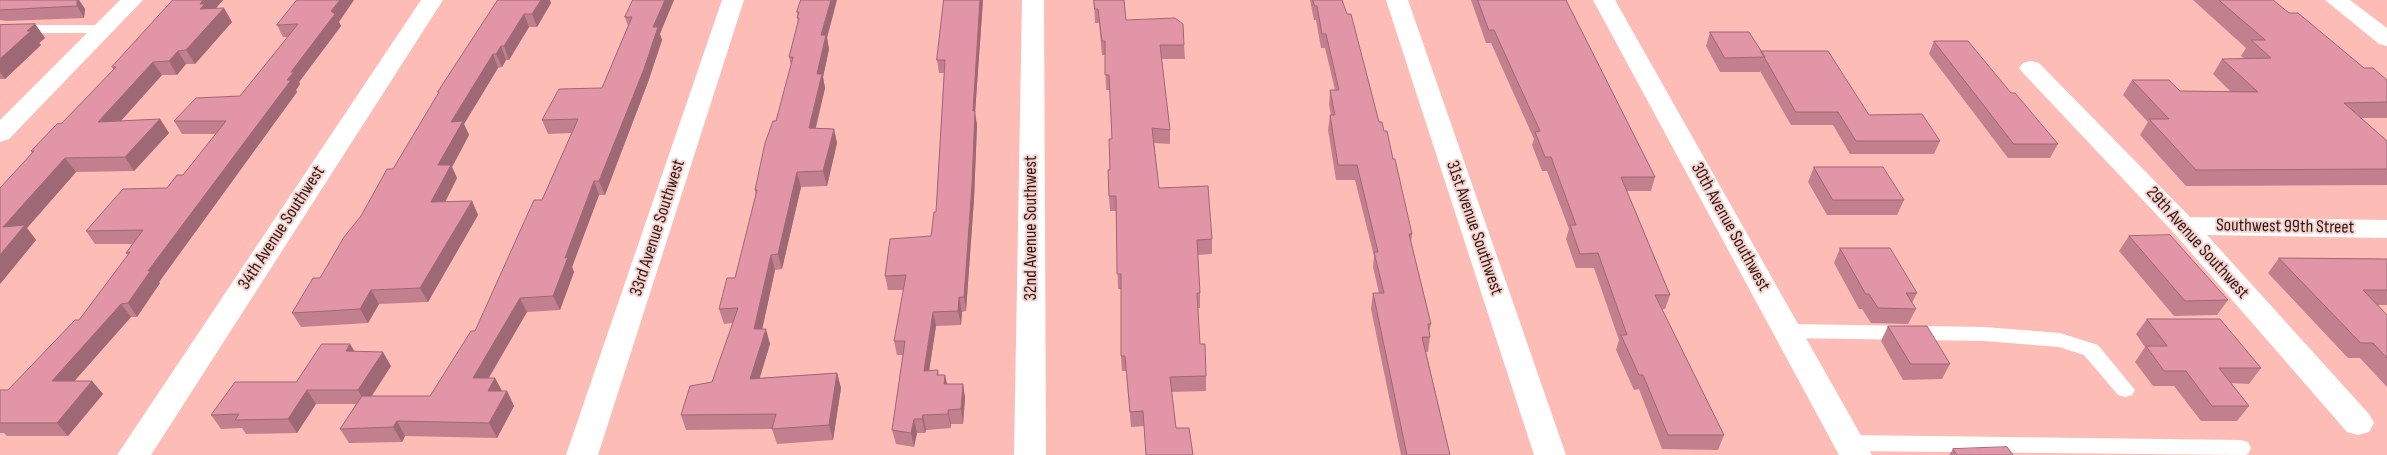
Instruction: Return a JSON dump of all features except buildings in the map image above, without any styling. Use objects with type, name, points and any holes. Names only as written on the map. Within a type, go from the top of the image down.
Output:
[{"type":"street","points":[[0,134],[132,0]]},
{"type":"street","name":"34th Avenue Southwest","points":[[133,455],[432,0]]},
{"type":"street","name":"33rd Avenue Southwest","points":[[582,455],[733,0]]},
{"type":"street","name":"32nd Avenue Southwest","points":[[1030,455],[1033,0]]},
{"type":"street","name":"31st Avenue Southwest","points":[[1397,0],[1550,455]]},
{"type":"street","name":"30th Avenue Southwest","points":[[1604,0],[1853,449]]},
{"type":"street","points":[[2336,0],[2387,39]]},
{"type":"street","name":"29th Avenue Southwest","points":[[2031,68],[2183,226],[2358,423]]},
{"type":"street","name":"Southwest 99th Street","points":[[2183,226],[2387,229]]},
{"type":"lane","points":[[0,29],[104,30]]},
{"type":"lane","points":[[1788,331],[1985,334],[2060,340],[2091,350],[2125,390]]},
{"type":"lane","points":[[1853,449],[2241,448]]}]
